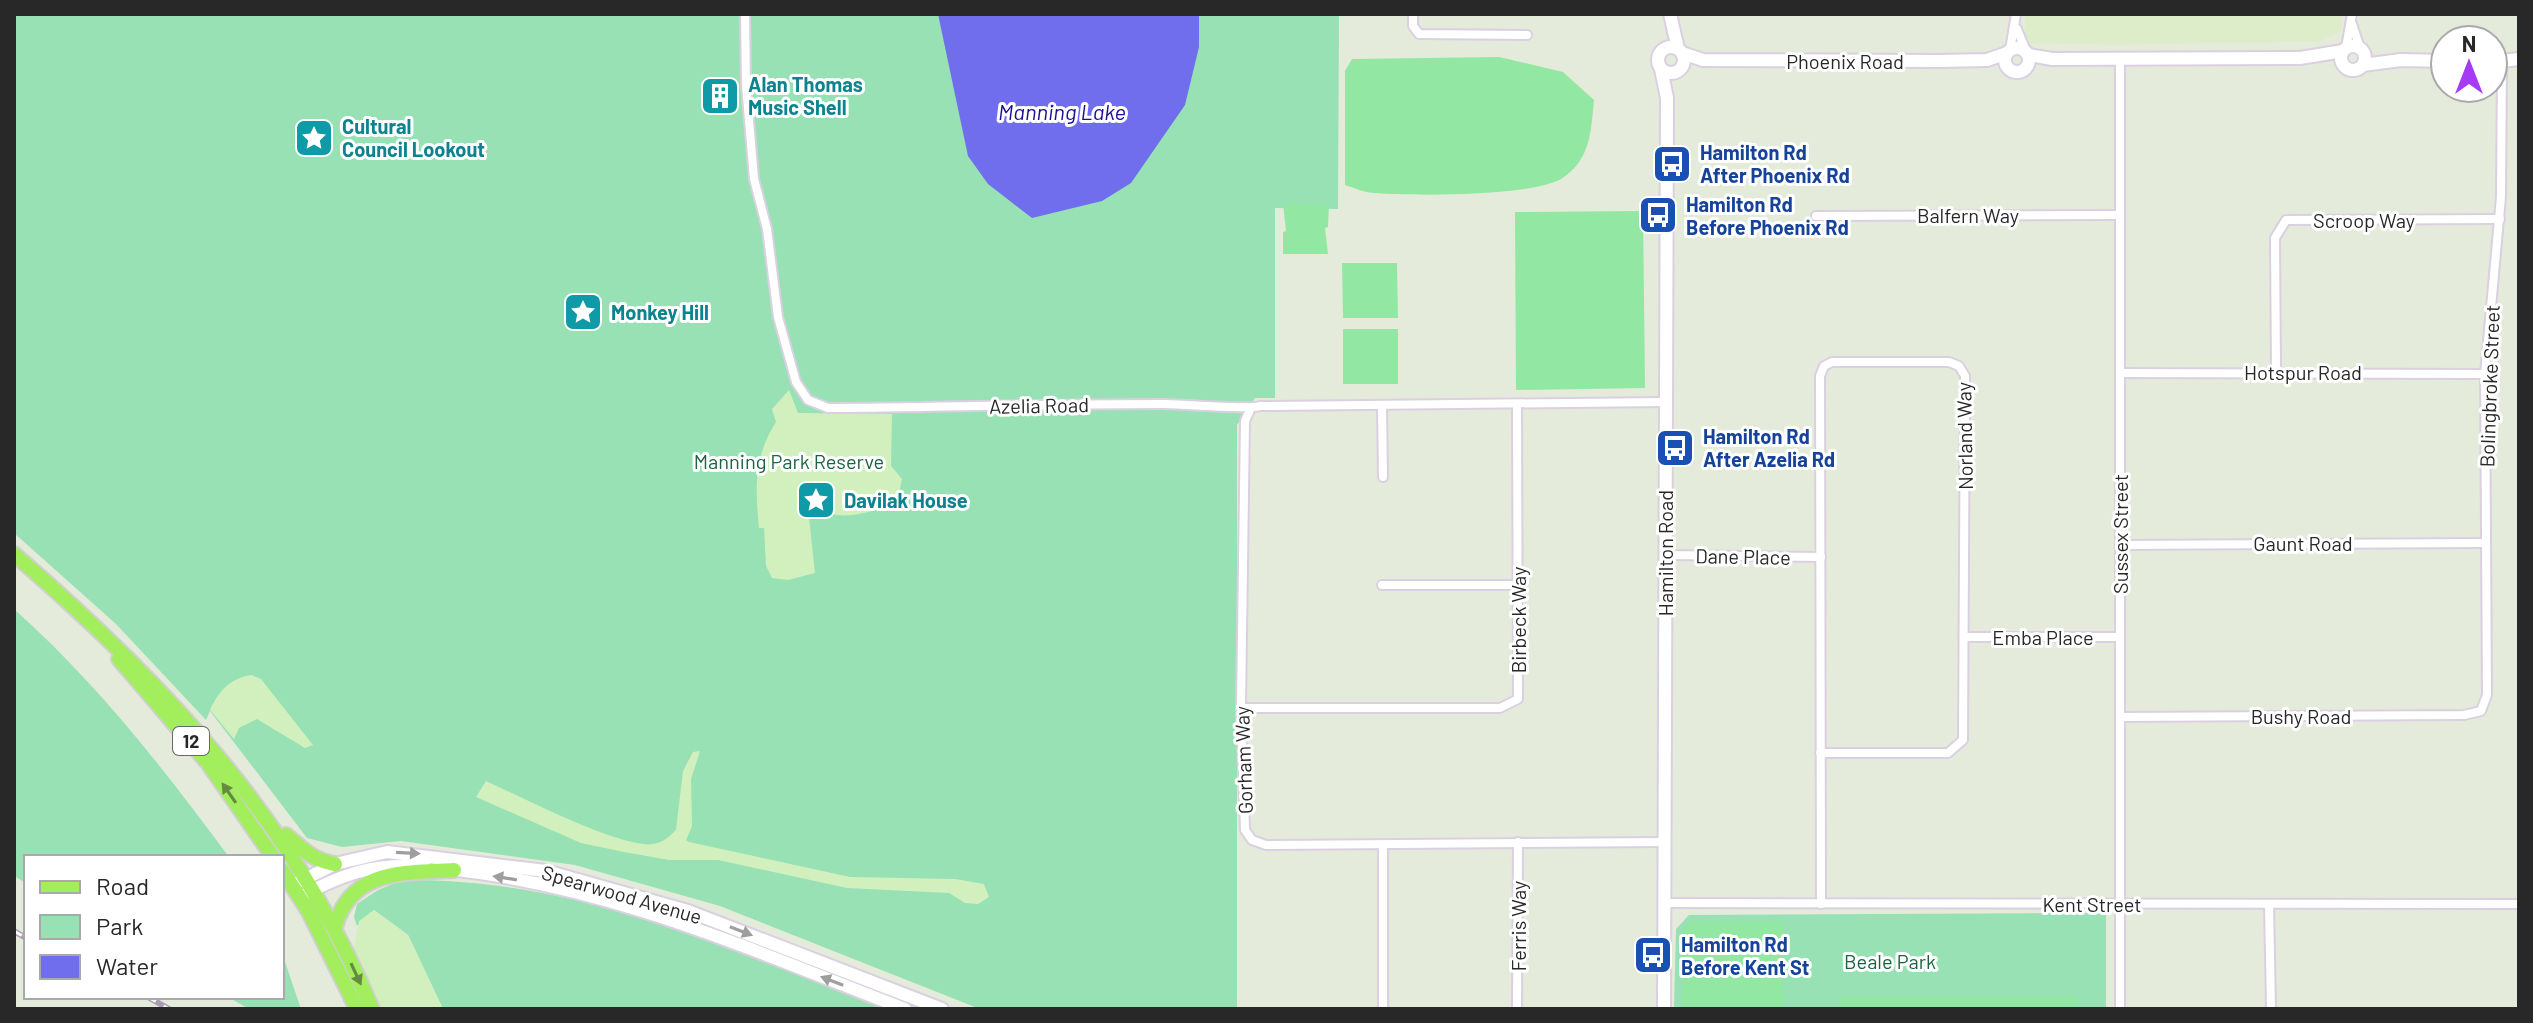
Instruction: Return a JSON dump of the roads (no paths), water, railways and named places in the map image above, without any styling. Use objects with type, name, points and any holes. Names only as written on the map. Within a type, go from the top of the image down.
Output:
[{"type":"main road","points":[[1663,14],[1677,57]]},
{"type":"main road","points":[[1670,14],[1677,57]]},
{"type":"main road","points":[[2344,66],[2341,58],[2345,49]]},
{"type":"main road","points":[[2027,57],[2018,72],[2009,68],[2009,52],[2052,59],[2120,60],[2300,58],[2345,49],[2362,56],[2429,61]]},
{"type":"main road","name":"Phoenix Road","points":[[1661,69],[1672,73],[1677,57],[1703,60],[1987,60],[2009,52]]},
{"type":"main road","points":[[2300,58],[2352,70],[2362,56]]},
{"type":"main road","points":[[1661,69],[1658,58],[1677,57]]},
{"type":"main road","name":"Hamilton Road","points":[[1667,98],[1677,57]]},
{"type":"main road","name":"Phoenix Road","points":[[1987,60],[2009,68]]},
{"type":"main road","name":"Hamilton Road","points":[[1661,69],[1667,98],[1664,1009]]},
{"type":"main road","name":"12","points":[[14,554],[119,646],[160,689],[270,822],[335,927],[372,1009]]},
{"type":"main road","name":"12","points":[[100,632],[202,755],[272,855]]},
{"type":"main road","points":[[270,822],[304,853],[319,861],[335,864]]},
{"type":"main road","name":"Spearwood Avenue","points":[[311,884],[335,864],[362,855],[412,852],[546,871],[688,911],[942,1009]]},
{"type":"main road","name":"Spearwood Avenue","points":[[296,891],[357,870],[387,864],[454,870],[538,883],[644,911],[905,1009]]},
{"type":"main road","points":[[335,927],[344,901],[362,885],[390,874],[454,870]]},
{"type":"main road","points":[[284,873],[357,1009]]},
{"type":"street","name":"Azelia Road","points":[[745,14],[746,85],[754,179],[767,227],[778,317],[796,382],[808,400],[828,408],[1110,404],[1228,405],[1250,410],[1260,406],[1665,402]]},
{"type":"street","points":[[1413,14],[1413,26],[1419,34],[1527,35]]},
{"type":"street","points":[[2009,52],[2016,29],[2016,14]]},
{"type":"street","points":[[2345,49],[2352,18]]},
{"type":"street","points":[[2352,18],[2362,56]]},
{"type":"street","points":[[2016,29],[2027,57]]},
{"type":"street","name":"Sussex Street","points":[[2120,60],[2120,1009]]},
{"type":"street","name":"Bolingbroke Street","points":[[2481,711],[2487,695],[2485,374],[2500,219],[2499,104]]},
{"type":"street","name":"Balfern Way","points":[[1816,216],[2120,215]]},
{"type":"street","name":"Scroop Way","points":[[2276,371],[2275,238],[2286,220],[2500,219]]},
{"type":"street","name":"Norland Way","points":[[1820,753],[1948,753],[1963,740],[1965,376],[1959,366],[1949,362],[1832,362],[1824,366],[1820,376],[1820,753],[1821,904]]},
{"type":"street","name":"Hotspur Road","points":[[2120,373],[2276,371],[2485,374]]},
{"type":"street","points":[[1382,405],[1383,477]]},
{"type":"street","name":"Birbeck Way","points":[[1241,708],[1500,708],[1518,699],[1517,405]]},
{"type":"street","name":"Gorham Way","points":[[1250,410],[1245,421],[1241,708],[1245,830],[1252,840],[1266,845],[1665,842]]},
{"type":"street","name":"Gaunt Road","points":[[2120,545],[2485,543]]},
{"type":"street","name":"Dane Place","points":[[1665,555],[1821,557]]},
{"type":"street","points":[[1382,585],[1517,585]]},
{"type":"street","name":"Emba Place","points":[[1965,637],[2120,637]]},
{"type":"street","name":"Bushy Road","points":[[2120,717],[2464,715],[2481,711]]},
{"type":"street","name":"Ferris Way","points":[[1517,1009],[1518,842]]},
{"type":"street","points":[[1383,845],[1383,1009]]},
{"type":"street","name":"Kent Street","points":[[1665,903],[2519,904]]},
{"type":"street","points":[[2269,904],[2271,1009]]},
{"type":"water","name":"Manning Lake","points":[[938,14],[1199,14],[1199,47],[1185,105],[1131,183],[1102,201],[1032,218],[988,184],[968,156]]},
{"type":"railway","points":[[14,931],[24,937]]},
{"type":"railway","points":[[152,999],[169,1009]]},
{"type":"place","name":"Alan Thomas Music Shell","points":[[720,96]]},
{"type":"place","name":"Cultural Council Lookout","points":[[314,138]]},
{"type":"place","name":"Hamilton Rd After Phoenix Rd","points":[[1672,164]]},
{"type":"place","name":"Hamilton Rd Before Phoenix Rd","points":[[1658,215]]},
{"type":"place","name":"Monkey Hill","points":[[583,312]]},
{"type":"place","name":"Hamilton Rd After Azelia Rd","points":[[1675,448]]},
{"type":"place","name":"Davilak House","points":[[816,500]]},
{"type":"place","name":"Hamilton Rd Before Kent St","points":[[1653,955]]},
{"type":"park label","name":"Manning Park Reserve","points":[[789,461]]},
{"type":"park label","name":"Beale Park","points":[[1890,961]]}]
